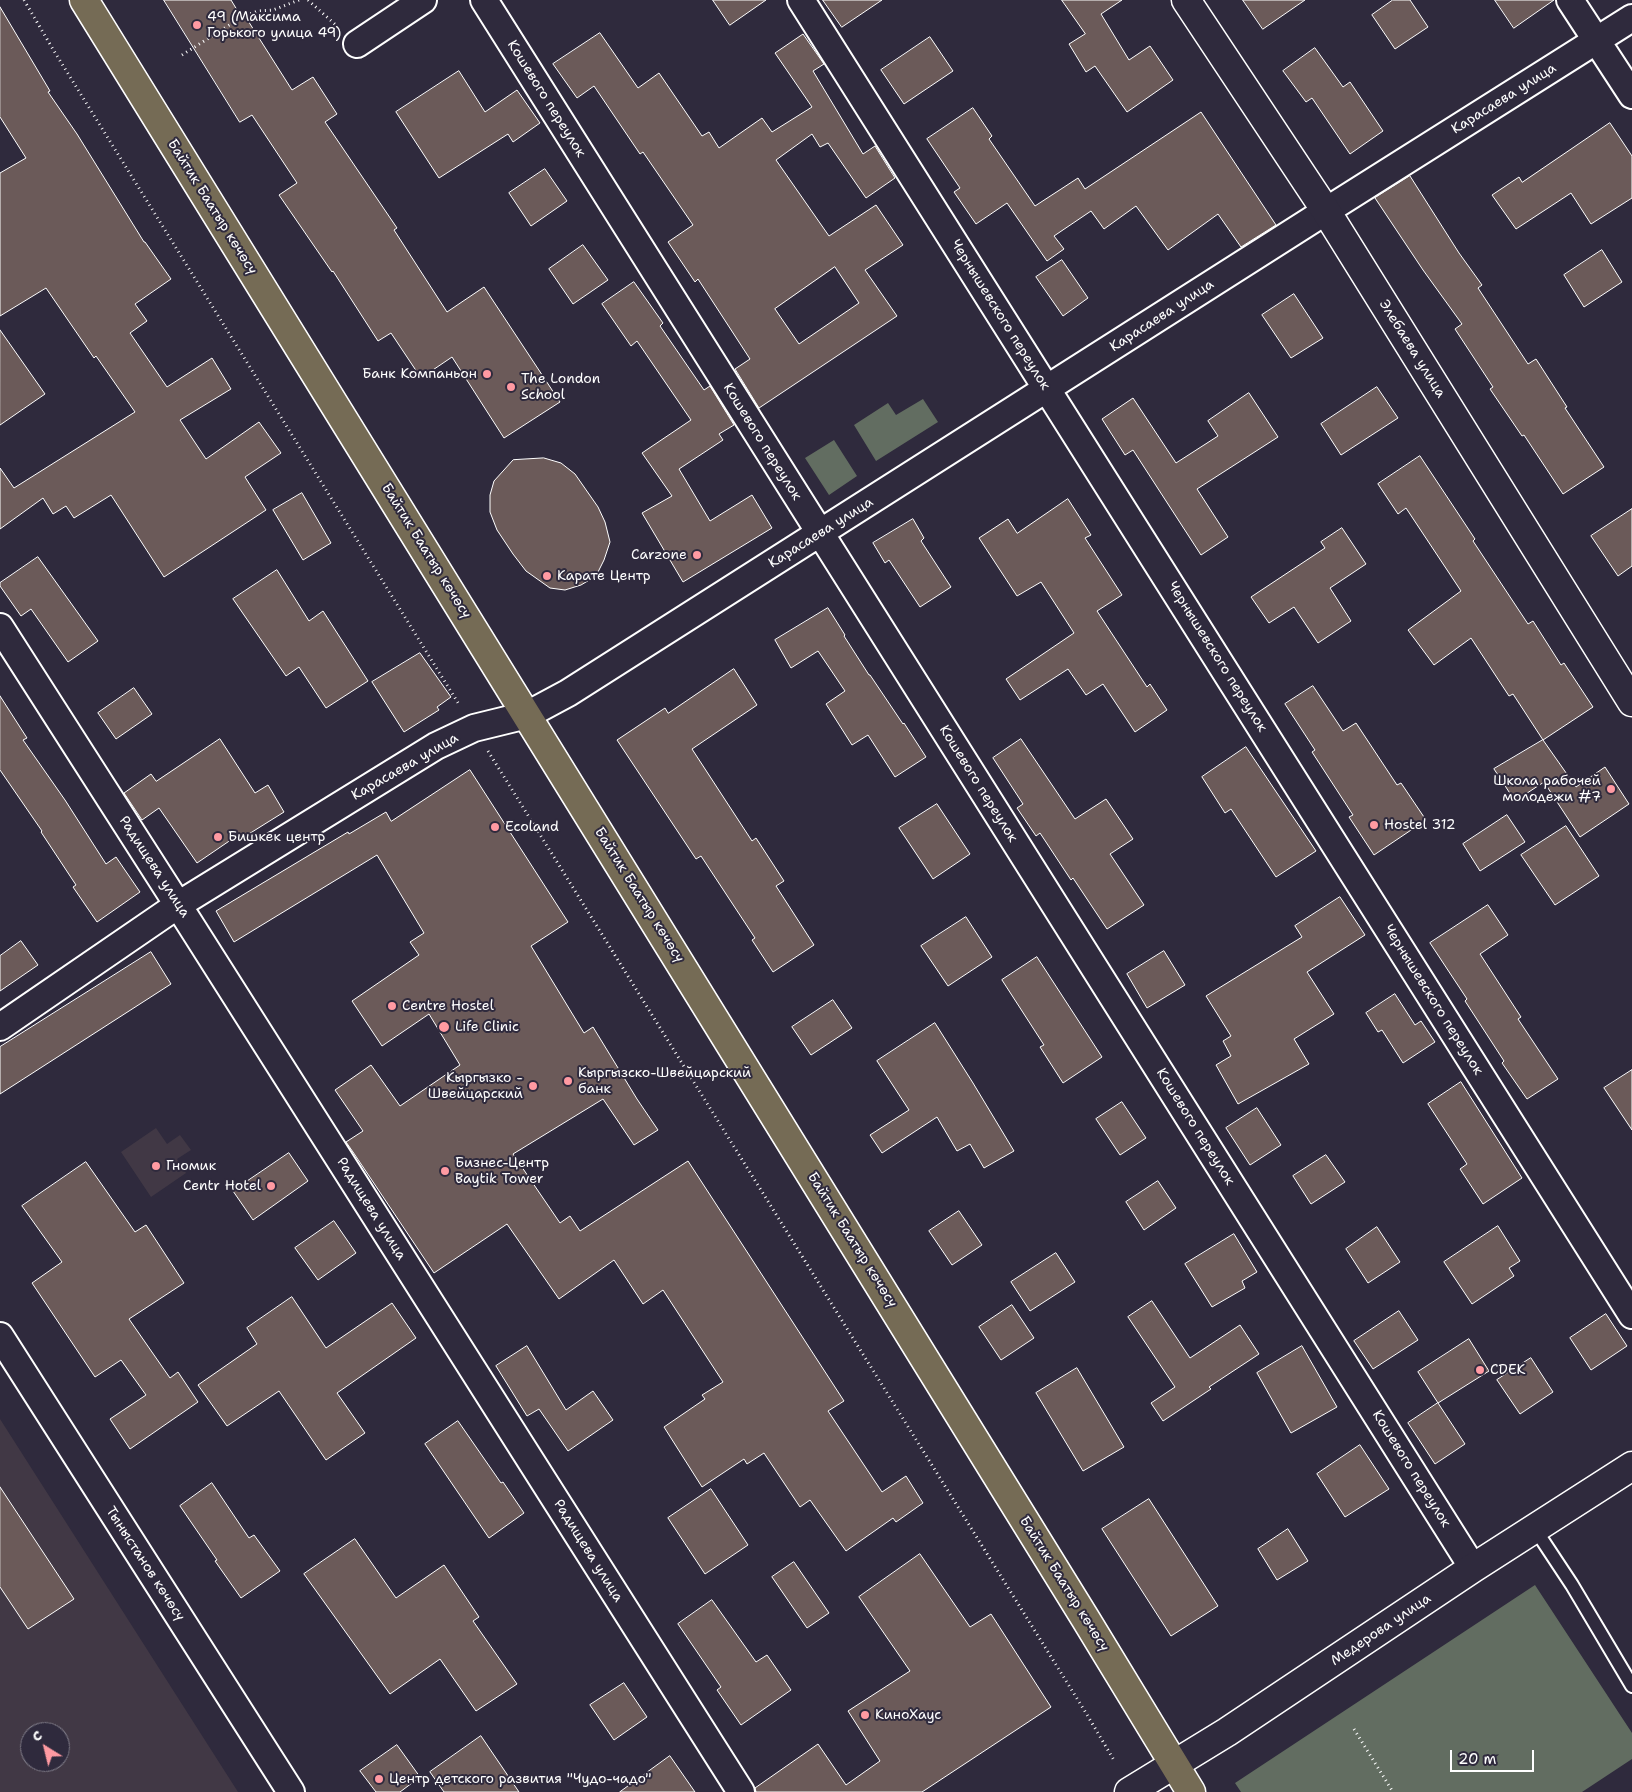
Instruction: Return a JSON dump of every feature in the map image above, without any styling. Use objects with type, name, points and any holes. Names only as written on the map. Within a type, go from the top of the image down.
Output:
[{"type":"main road","name":"Байтик Баатыр көчөсү","points":[[84,0],[1080,1609],[1191,1792]]},
{"type":"street","points":[[357,44],[423,0]]},
{"type":"street","name":"Кошевого переулок","points":[[484,0],[1473,1568]]},
{"type":"street","name":"Чернышевского переулок","points":[[801,0],[1632,1315]]},
{"type":"street","name":"Элебаева улица","points":[[1186,0],[1326,211],[1632,702]]},
{"type":"street","points":[[1570,0],[1632,95]]},
{"type":"street","name":"Карасаева улица","points":[[0,1027],[178,905],[436,746],[474,728],[527,715],[568,693],[1632,18]]},
{"type":"street","name":"Радищева улица","points":[[0,627],[741,1792]]},
{"type":"street","name":"Тыныстанов көчөсү","points":[[0,1336],[291,1792]]},
{"type":"street","name":"Медерова улица","points":[[1128,1792],[1227,1732],[1473,1568],[1632,1466]]},
{"type":"lane","points":[[1535,1529],[1572,1585],[1632,1686]]},
{"type":"path","points":[[24,0],[1086,1712],[1115,1762]]},
{"type":"path","points":[[182,55],[242,17],[258,11],[273,10],[299,0]]},
{"type":"path","points":[[308,0],[357,44]]},
{"type":"path","points":[[1354,1729],[1394,1792]]},
{"type":"shaded area","name":"Гномик","points":[[156,1128],[167,1144],[180,1135],[191,1150],[177,1159],[186,1173],[151,1197],[121,1152]]},
{"type":"shaded area","points":[[0,1419],[238,1792],[0,1792]]},
{"type":"green space","points":[[923,399],[938,422],[876,461],[854,425],[888,403],[896,415]]},
{"type":"green space","points":[[834,440],[857,476],[829,495],[805,458]]},
{"type":"green space","points":[[1535,1585],[1632,1733],[1632,1759],[1582,1792],[1241,1792],[1235,1783]]},
{"type":"building","points":[[164,0],[231,0],[242,18],[245,16],[292,90],[313,77],[337,114],[325,122],[397,228],[394,230],[447,312],[484,287],[560,402],[504,438],[452,357],[421,378],[391,333],[378,341],[333,271],[279,195],[297,183],[252,115],[240,122]]},
{"type":"building","points":[[713,0],[766,0],[730,25]]},
{"type":"building","points":[[823,0],[882,0],[842,27]]},
{"type":"building","points":[[1062,0],[1122,0],[1101,14],[1129,60],[1150,46],[1173,80],[1127,112],[1095,66],[1086,72],[1069,44],[1085,34]]},
{"type":"building","points":[[1243,0],[1305,0],[1263,29]]},
{"type":"building","points":[[1393,0],[1410,0],[1428,27],[1395,49],[1372,15]]},
{"type":"building","points":[[1495,0],[1554,0],[1514,28]]},
{"type":"building","points":[[0,7],[50,91],[48,92],[77,134],[144,242],[171,279],[135,304],[147,321],[130,333],[167,387],[212,358],[231,389],[180,420],[206,459],[259,422],[281,453],[245,477],[266,510],[164,577],[111,495],[74,518],[66,506],[53,514],[43,498],[0,529],[0,468],[14,488],[135,412],[96,356],[94,358],[46,288],[0,316],[0,173],[26,158],[0,117]]},
{"type":"building","points":[[600,33],[638,88],[659,73],[702,136],[709,132],[719,148],[762,118],[772,132],[812,107],[775,53],[803,34],[824,64],[813,71],[863,154],[875,146],[895,178],[866,198],[828,143],[820,147],[812,134],[776,160],[829,236],[876,205],[903,245],[865,270],[897,316],[759,408],[735,369],[750,359],[698,279],[695,282],[668,242],[693,225],[643,152],[640,154],[594,86],[577,98],[553,64]],"holes":[[[835,267],[859,303],[799,344],[775,309]]]},
{"type":"building","points":[[930,37],[953,71],[904,104],[881,70]]},
{"type":"building","points":[[1315,48],[1343,87],[1350,82],[1383,131],[1350,154],[1312,98],[1306,102],[1283,71]]},
{"type":"building","points":[[459,71],[485,112],[517,90],[540,123],[513,142],[508,134],[439,178],[396,112]]},
{"type":"building","points":[[973,108],[992,136],[989,139],[1035,206],[1078,178],[1085,189],[1201,112],[1276,225],[1241,247],[1218,214],[1168,250],[1136,206],[1104,229],[1091,211],[1054,236],[1064,249],[1047,261],[1007,203],[976,224],[954,192],[960,188],[927,139]]},
{"type":"building","points":[[1610,123],[1632,156],[1632,198],[1591,224],[1571,193],[1516,229],[1492,195],[1519,177],[1522,182]]},
{"type":"building","points":[[545,169],[567,201],[531,226],[509,193]]},
{"type":"building","points":[[1410,176],[1459,253],[1482,285],[1478,288],[1528,364],[1536,359],[1567,407],[1565,408],[1604,467],[1563,494],[1524,435],[1522,436],[1490,389],[1493,387],[1455,329],[1462,324],[1375,198]]},
{"type":"building","points":[[583,245],[608,280],[573,304],[549,269]]},
{"type":"building","points":[[1602,250],[1622,282],[1584,307],[1564,275]]},
{"type":"building","points":[[1062,260],[1088,298],[1063,316],[1036,277]]},
{"type":"building","points":[[634,282],[663,323],[660,326],[704,390],[710,386],[734,425],[719,434],[723,440],[679,469],[710,521],[752,495],[772,528],[683,582],[642,513],[672,496],[642,453],[691,420],[637,341],[631,346],[602,304]]},
{"type":"building","points":[[1294,294],[1323,338],[1291,358],[1262,315]]},
{"type":"building","points":[[0,330],[45,394],[0,425]]},
{"type":"building","points":[[1377,387],[1398,418],[1341,455],[1321,424]]},
{"type":"building","points":[[1249,393],[1278,437],[1197,489],[1228,537],[1201,555],[1133,450],[1125,455],[1102,419],[1133,398],[1176,463],[1218,436],[1208,421]]},
{"type":"building","points":[[1420,456],[1528,624],[1533,621],[1561,665],[1564,663],[1593,707],[1543,740],[1513,694],[1509,696],[1471,638],[1434,665],[1408,630],[1461,591],[1406,508],[1398,514],[1378,484]]},
{"type":"building","points":[[544,458],[561,463],[575,474],[598,507],[605,522],[610,542],[596,576],[581,585],[565,590],[550,588],[526,571],[497,530],[490,512],[490,495],[494,481],[513,460]]},
{"type":"building","points":[[302,493],[331,543],[303,560],[273,510]]},
{"type":"building","points":[[1068,499],[1091,535],[1085,538],[1122,595],[1097,611],[1147,687],[1150,684],[1167,710],[1135,732],[1103,684],[1086,695],[1068,669],[1020,700],[1006,679],[1074,633],[1041,582],[1017,596],[979,538],[1008,519],[1017,533]]},
{"type":"building","points":[[1632,509],[1632,566],[1618,576],[1591,536]]},
{"type":"building","points":[[913,519],[924,538],[921,541],[951,587],[920,607],[889,560],[885,563],[873,543]]},
{"type":"building","points":[[1342,528],[1366,564],[1330,588],[1351,621],[1318,643],[1294,607],[1269,623],[1251,597],[1325,548],[1321,542]]},
{"type":"building","points":[[38,557],[98,641],[68,662],[31,609],[21,616],[0,586],[0,583]]},
{"type":"building","points":[[277,570],[309,621],[323,611],[368,681],[326,708],[299,667],[286,676],[233,599]]},
{"type":"building","points":[[828,608],[869,675],[926,757],[895,777],[868,735],[852,745],[826,704],[845,691],[818,651],[791,668],[775,640]]},
{"type":"building","points":[[420,653],[451,697],[437,707],[439,710],[404,732],[372,682]]},
{"type":"building","points":[[734,669],[757,705],[692,749],[752,841],[756,838],[784,881],[776,886],[814,945],[773,972],[752,940],[755,938],[701,856],[696,859],[617,740],[665,708],[668,713]]},
{"type":"building","points":[[1313,686],[1343,731],[1356,723],[1397,785],[1401,783],[1426,820],[1374,855],[1349,817],[1353,815],[1312,752],[1315,750],[1285,704]]},
{"type":"building","points":[[134,688],[152,714],[116,739],[98,713]]},
{"type":"building","points":[[0,696],[27,738],[23,740],[65,800],[106,864],[116,857],[140,892],[97,922],[73,887],[76,885],[42,831],[0,770]]},
{"type":"building","points":[[220,739],[255,793],[268,785],[284,812],[244,837],[241,833],[197,863],[159,808],[142,820],[124,793],[151,774],[156,781]]},
{"type":"building","points":[[1021,739],[1075,819],[1106,799],[1133,839],[1110,854],[1144,905],[1107,929],[1040,833],[1036,836],[1017,808],[1023,804],[993,758]]},
{"type":"building","points":[[1543,740],[1576,787],[1605,767],[1629,804],[1580,837],[1544,782],[1515,801],[1494,769]]},
{"type":"building","points":[[1246,747],[1316,851],[1276,877],[1231,809],[1225,813],[1202,777]]},
{"type":"building","points":[[470,770],[568,922],[531,946],[584,1033],[593,1027],[658,1130],[634,1145],[603,1099],[513,1154],[560,1223],[570,1216],[580,1231],[688,1161],[844,1401],[828,1411],[882,1492],[906,1476],[923,1503],[896,1522],[893,1518],[846,1551],[810,1500],[800,1507],[764,1453],[747,1464],[744,1459],[702,1487],[664,1427],[705,1399],[702,1395],[723,1382],[663,1290],[643,1304],[614,1260],[559,1299],[507,1224],[434,1273],[346,1142],[363,1131],[335,1090],[371,1065],[400,1106],[460,1065],[429,1014],[382,1046],[352,1001],[419,955],[410,942],[424,933],[377,855],[234,942],[216,911],[348,832],[349,834],[386,812],[391,821]]},
{"type":"building","points":[[937,804],[970,854],[933,879],[899,828]]},
{"type":"building","points":[[1507,815],[1525,842],[1480,871],[1463,844]]},
{"type":"building","points":[[1566,826],[1599,876],[1555,905],[1521,855]]},
{"type":"building","points":[[1340,897],[1365,935],[1307,972],[1334,1014],[1294,1039],[1309,1064],[1238,1104],[1216,1065],[1231,1056],[1223,1041],[1231,1036],[1206,996],[1302,937],[1295,926]]},
{"type":"building","points":[[1488,905],[1508,935],[1480,954],[1521,1017],[1518,1019],[1558,1079],[1527,1099],[1502,1063],[1504,1061],[1465,1001],[1467,999],[1430,943]]},
{"type":"building","points":[[966,917],[992,957],[948,986],[921,946]]},
{"type":"building","points":[[21,941],[38,965],[0,991],[0,956]]},
{"type":"building","points":[[1164,951],[1185,985],[1147,1008],[1127,974]]},
{"type":"building","points":[[151,952],[171,984],[0,1094],[0,1047]]},
{"type":"building","points":[[1037,957],[1102,1057],[1063,1083],[1040,1047],[1044,1045],[1002,980]]},
{"type":"building","points":[[1395,994],[1415,1025],[1421,1021],[1435,1042],[1403,1063],[1382,1030],[1378,1032],[1366,1013]]},
{"type":"building","points":[[833,1000],[852,1028],[811,1055],[792,1027]]},
{"type":"building","points":[[935,1023],[1014,1151],[984,1168],[970,1144],[957,1151],[937,1117],[882,1153],[870,1135],[909,1110],[877,1061]]},
{"type":"building","points":[[1632,1070],[1632,1130],[1604,1088]]},
{"type":"building","points":[[1461,1082],[1522,1178],[1483,1204],[1460,1169],[1467,1164],[1428,1104]]},
{"type":"building","points":[[1122,1102],[1146,1138],[1120,1155],[1096,1119]]},
{"type":"building","points":[[1257,1108],[1281,1145],[1250,1165],[1226,1128]]},
{"type":"building","name":"Centr Hotel","points":[[289,1153],[308,1181],[253,1220],[233,1191]]},
{"type":"building","points":[[1326,1155],[1345,1182],[1311,1204],[1293,1176]]},
{"type":"building","points":[[86,1162],[135,1232],[146,1225],[184,1283],[129,1319],[170,1378],[178,1372],[198,1402],[130,1449],[110,1419],[146,1395],[121,1360],[95,1377],[32,1283],[62,1262],[22,1206]]},
{"type":"building","points":[[1158,1181],[1176,1208],[1144,1230],[1126,1202]]},
{"type":"building","points":[[959,1211],[982,1245],[952,1265],[929,1231]]},
{"type":"building","points":[[334,1221],[356,1253],[318,1280],[295,1248]]},
{"type":"building","points":[[1498,1226],[1520,1261],[1509,1268],[1514,1276],[1472,1304],[1444,1262]]},
{"type":"building","points":[[1377,1227],[1400,1262],[1368,1283],[1346,1249]]},
{"type":"building","points":[[1234,1234],[1257,1272],[1242,1281],[1245,1288],[1212,1307],[1185,1264]]},
{"type":"building","points":[[1056,1253],[1075,1282],[1030,1311],[1011,1282]]},
{"type":"building","points":[[292,1297],[326,1348],[392,1303],[416,1338],[337,1393],[365,1433],[326,1460],[279,1391],[227,1426],[198,1385],[257,1344],[247,1328]]},
{"type":"building","points":[[1152,1301],[1190,1358],[1240,1325],[1259,1354],[1209,1387],[1211,1389],[1163,1421],[1151,1403],[1175,1387],[1128,1317]]},
{"type":"building","points":[[1012,1305],[1034,1338],[1001,1360],[979,1327]]},
{"type":"building","points":[[1399,1311],[1418,1340],[1373,1369],[1354,1341]]},
{"type":"building","points":[[1606,1314],[1627,1346],[1591,1370],[1570,1338]]},
{"type":"building","points":[[1469,1339],[1489,1371],[1438,1403],[1418,1372]]},
{"type":"building","points":[[527,1346],[566,1410],[593,1391],[613,1420],[568,1451],[539,1409],[527,1416],[496,1366]]},
{"type":"building","points":[[1302,1346],[1337,1407],[1291,1433],[1257,1373]]},
{"type":"building","points":[[1531,1358],[1553,1392],[1520,1414],[1497,1380]]},
{"type":"building","points":[[1077,1368],[1124,1447],[1083,1471],[1036,1393]]},
{"type":"building","points":[[1438,1403],[1465,1444],[1435,1464],[1408,1423]]},
{"type":"building","points":[[458,1421],[524,1513],[489,1538],[425,1444]]},
{"type":"building","points":[[1360,1445],[1389,1489],[1345,1517],[1317,1474]]},
{"type":"building","points":[[212,1483],[249,1538],[254,1535],[280,1571],[241,1598],[180,1506]]},
{"type":"building","points":[[0,1487],[74,1599],[28,1629],[0,1587]]},
{"type":"building","points":[[711,1489],[748,1545],[705,1574],[668,1518]]},
{"type":"building","points":[[1149,1499],[1218,1606],[1171,1636],[1102,1529]]},
{"type":"building","points":[[1288,1529],[1308,1561],[1277,1580],[1258,1549]]},
{"type":"building","points":[[355,1539],[396,1598],[444,1565],[479,1617],[473,1621],[517,1684],[476,1711],[440,1659],[390,1694],[304,1574]]},
{"type":"building","points":[[920,1554],[970,1627],[991,1614],[1051,1707],[922,1792],[756,1792],[755,1788],[818,1744],[846,1785],[880,1761],[848,1711],[910,1671],[859,1597]]},
{"type":"building","points":[[794,1562],[829,1613],[807,1628],[772,1577]]},
{"type":"building","points":[[712,1600],[756,1662],[767,1655],[791,1690],[741,1725],[717,1690],[721,1687],[678,1624]]},
{"type":"building","points":[[624,1683],[647,1717],[614,1740],[590,1705]]},
{"type":"building","points":[[481,1736],[519,1792],[444,1792],[430,1772]]},
{"type":"building","points":[[397,1745],[420,1777],[400,1792],[376,1792],[360,1771]]},
{"type":"building","points":[[670,1756],[695,1792],[620,1792]]},
{"type":"place","name":"49 (Максима Горького улица 49)","points":[[197,25]]},
{"type":"place","name":"Банк Компаньон","points":[[487,374]]},
{"type":"place","name":"The London School","points":[[511,387]]},
{"type":"place","name":"Carzone","points":[[697,555]]},
{"type":"place","name":"Карате Центр","points":[[547,576]]},
{"type":"place","name":"Школа рабочей молодежи #7","points":[[1611,789]]},
{"type":"place","name":"Hostel 312","points":[[1374,825]]},
{"type":"place","name":"Ecoland","points":[[495,827]]},
{"type":"place","name":"Бишкек центр","points":[[218,837]]},
{"type":"place","name":"Centre Hostel","points":[[392,1006]]},
{"type":"place","name":"Life Clinic","points":[[444,1027]]},
{"type":"place","name":"Кыргызско-Швейцарский банк","points":[[568,1081]]},
{"type":"place","name":"Кыргызко - Швейцарский","points":[[533,1086]]},
{"type":"place","name":"Гномик","points":[[156,1166]]},
{"type":"place","name":"Бизнес-Центр Baytik Tower","points":[[445,1171]]},
{"type":"place","name":"Centr Hotel","points":[[271,1186]]},
{"type":"place","name":"CDEK","points":[[1480,1370]]},
{"type":"place","name":"КиноХаус","points":[[865,1715]]},
{"type":"place","name":"Центр детского развития \"Чудо-чадо\"","points":[[379,1779]]}]
